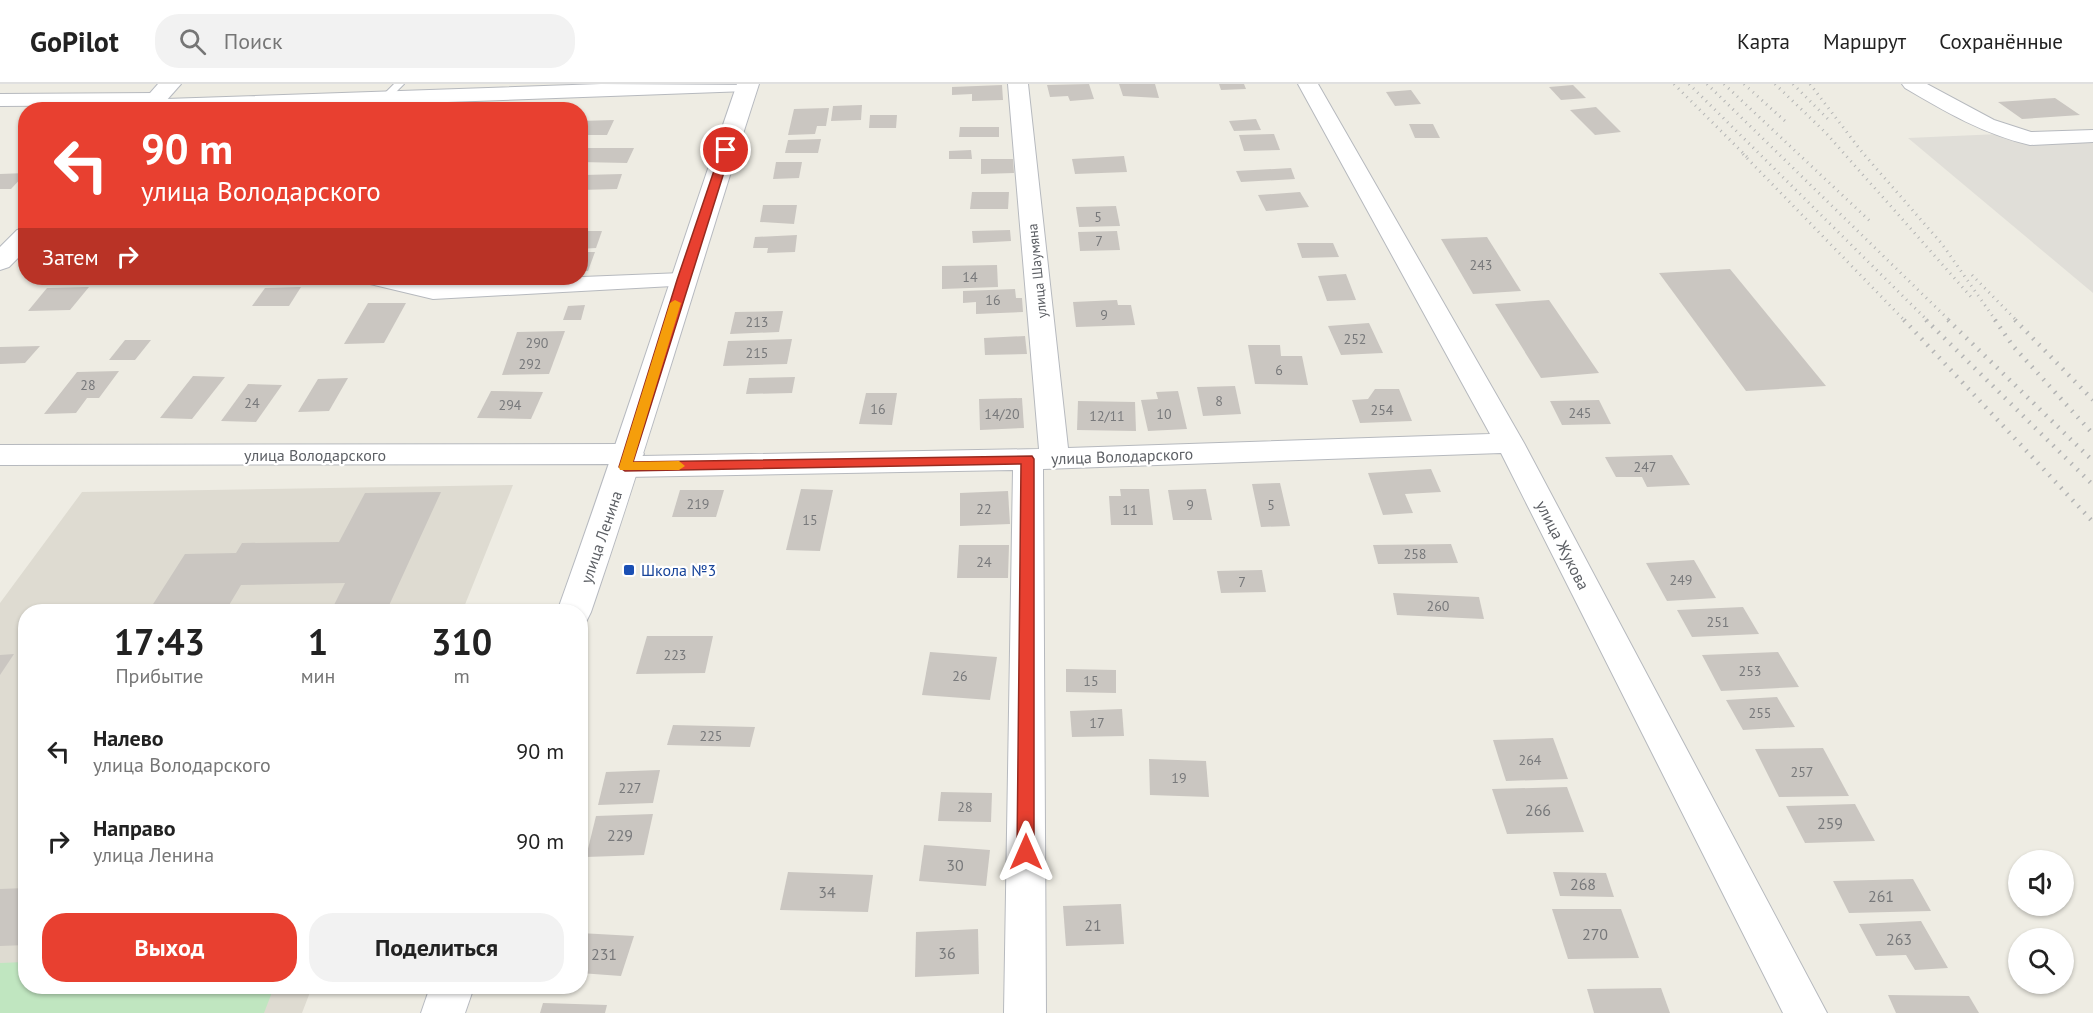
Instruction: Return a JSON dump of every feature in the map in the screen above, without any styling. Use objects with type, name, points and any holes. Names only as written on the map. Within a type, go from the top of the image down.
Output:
[{"type":"main road","name":"улица Ленина","points":[[577,604],[627,460],[682,280],[748,85]]},
{"type":"main road","points":[[0,262],[18,243]]},
{"type":"main road","points":[[443,1013],[450,994]]},
{"type":"street","name":"улица Шаумяна","points":[[1018,84],[1042,459],[1025,1013]]},
{"type":"street","name":"улица Жукова","points":[[1308,84],[1510,442],[1806,1013]]},
{"type":"street","points":[[1912,84],[1986,125],[2030,139],[2093,136]]},
{"type":"street","points":[[0,100],[155,100],[393,90],[748,85]]},
{"type":"street","points":[[588,284],[682,280]]},
{"type":"street","points":[[406,285],[433,291],[569,285]]},
{"type":"street","name":"улица Володарского","points":[[0,455],[627,460],[1042,459],[1510,442]]},
{"type":"shaded area","points":[[2093,130],[2093,293],[1908,138]]},
{"type":"shaded area","points":[[513,485],[465,604],[18,604],[18,994],[309,994],[302,1013],[0,1013],[0,603],[82,492]]},
{"type":"green space","points":[[18,962],[18,994],[271,994],[264,1013],[0,1013],[0,963]]},
{"type":"building","points":[[1089,84],[1094,99],[1070,101],[1068,96],[1050,97],[1047,85]]},
{"type":"building","points":[[1119,84],[1155,84],[1159,98],[1123,96]]},
{"type":"building","points":[[1219,84],[1244,84],[1246,89],[1221,90]]},
{"type":"building","points":[[1002,85],[1003,100],[972,101],[972,94],[952,95],[952,87]]},
{"type":"building","points":[[1573,85],[1586,98],[1561,100],[1549,87]]},
{"type":"building","points":[[1411,90],[1421,104],[1395,106],[1386,92]]},
{"type":"building","points":[[2055,98],[2080,115],[2022,119],[1998,102]]},
{"type":"building","points":[[862,105],[861,120],[831,121],[833,106]]},
{"type":"building","points":[[1596,107],[1621,132],[1595,135],[1570,110]]},
{"type":"building","points":[[829,108],[826,126],[817,126],[815,134],[788,135],[794,109]]},
{"type":"building","points":[[870,115],[897,115],[896,128],[869,128]]},
{"type":"building","points":[[1256,119],[1261,130],[1234,131],[1229,121]]},
{"type":"building","points":[[614,120],[607,135],[588,135],[588,121]]},
{"type":"building","points":[[1409,124],[1433,124],[1440,138],[1415,138]]},
{"type":"building","points":[[960,127],[999,127],[999,137],[959,137]]},
{"type":"building","points":[[1274,134],[1280,150],[1244,151],[1239,135]]},
{"type":"building","points":[[821,139],[818,153],[785,153],[788,140]]},
{"type":"building","points":[[588,148],[634,148],[627,163],[588,162]]},
{"type":"building","points":[[971,150],[972,159],[949,159],[949,151]]},
{"type":"building","points":[[1124,156],[1127,172],[1075,174],[1072,159]]},
{"type":"building","points":[[981,159],[1013,159],[1014,173],[981,174]]},
{"type":"building","points":[[776,162],[802,162],[799,178],[773,179]]},
{"type":"building","points":[[1291,168],[1295,179],[1241,182],[1236,171]]},
{"type":"building","points":[[18,173],[18,182],[11,189],[0,189],[0,174]]},
{"type":"building","points":[[622,174],[617,189],[588,190],[588,175]]},
{"type":"building","points":[[972,192],[1009,192],[1008,209],[970,209]]},
{"type":"building","points":[[1300,192],[1309,207],[1266,211],[1258,195]]},
{"type":"building","points":[[763,205],[797,205],[794,224],[760,222]]},
{"type":"building","points":[[1116,206],[1120,226],[1079,227],[1076,207]]},
{"type":"building","points":[[1010,230],[1011,241],[973,243],[972,231]]},
{"type":"building","points":[[588,231],[602,231],[596,248],[588,248]]},
{"type":"building","points":[[1117,231],[1120,250],[1080,251],[1078,232]]},
{"type":"building","points":[[797,235],[795,252],[767,253],[768,248],[753,248],[755,237]]},
{"type":"building","points":[[1487,237],[1521,291],[1473,294],[1441,239]]},
{"type":"building","points":[[1297,243],[1333,243],[1339,257],[1302,258]]},
{"type":"building","points":[[588,252],[595,252],[588,271]]},
{"type":"building","points":[[997,265],[998,287],[942,289],[942,266]]},
{"type":"building","points":[[1730,269],[1826,386],[1746,391],[1659,273]]},
{"type":"building","points":[[1346,274],[1356,300],[1327,301],[1318,276]]},
{"type":"building","points":[[89,287],[70,310],[28,311],[47,288]]},
{"type":"building","points":[[301,287],[289,306],[252,306],[265,288]]},
{"type":"building","points":[[1015,289],[1016,298],[1022,298],[1023,312],[976,314],[976,302],[963,303],[963,291]]},
{"type":"building","points":[[1117,300],[1118,305],[1131,305],[1135,325],[1076,327],[1073,302]]},
{"type":"building","points":[[1549,300],[1599,373],[1541,378],[1495,304]]},
{"type":"building","points":[[368,303],[406,303],[384,343],[344,344]]},
{"type":"building","points":[[585,305],[581,320],[563,320],[568,306]]},
{"type":"building","points":[[783,311],[779,332],[730,334],[735,312]]},
{"type":"building","points":[[1369,323],[1383,353],[1341,355],[1328,326]]},
{"type":"building","points":[[565,331],[549,374],[502,375],[517,332]]},
{"type":"building","points":[[1025,336],[1027,354],[985,355],[984,338]]},
{"type":"building","points":[[792,339],[787,364],[723,366],[728,341]]},
{"type":"building","points":[[125,340],[151,340],[135,360],[109,360]]},
{"type":"building","points":[[1248,345],[1280,345],[1281,356],[1302,356],[1308,385],[1255,384]]},
{"type":"building","points":[[40,346],[25,363],[0,364],[0,347]]},
{"type":"building","points":[[119,371],[99,398],[87,398],[76,413],[44,414],[77,372]]},
{"type":"building","points":[[193,376],[225,377],[192,419],[160,418]]},
{"type":"building","points":[[795,377],[792,393],[746,394],[749,378]]},
{"type":"building","points":[[348,378],[329,411],[298,412],[318,379]]},
{"type":"building","points":[[248,384],[282,385],[256,422],[221,421]]},
{"type":"building","points":[[1235,386],[1241,414],[1203,416],[1197,387]]},
{"type":"building","points":[[1375,389],[1399,389],[1412,421],[1360,423],[1352,400],[1368,399]]},
{"type":"building","points":[[491,391],[543,392],[531,419],[477,418]]},
{"type":"building","points":[[1178,391],[1187,429],[1148,431],[1141,400],[1158,399],[1156,392]]},
{"type":"building","points":[[866,393],[897,393],[892,425],[859,424]]},
{"type":"building","points":[[1022,398],[1024,428],[980,430],[979,399]]},
{"type":"building","points":[[1599,400],[1611,424],[1562,425],[1550,401]]},
{"type":"building","points":[[1078,401],[1135,402],[1136,431],[1077,430]]},
{"type":"building","points":[[1672,455],[1690,485],[1647,487],[1642,477],[1616,477],[1605,457]]},
{"type":"building","points":[[1431,469],[1441,492],[1405,494],[1413,513],[1383,515],[1368,473]]},
{"type":"building","points":[[1280,483],[1290,526],[1261,527],[1252,484]]},
{"type":"building","points":[[801,489],[833,490],[820,551],[786,550]]},
{"type":"building","points":[[1120,489],[1149,489],[1153,525],[1111,525],[1109,496],[1121,496]]},
{"type":"building","points":[[1206,489],[1212,520],[1173,520],[1168,490]]},
{"type":"building","points":[[680,490],[724,490],[716,517],[672,517]]},
{"type":"building","points":[[1008,491],[1010,524],[960,526],[960,493]]},
{"type":"building","points":[[441,492],[390,604],[334,604],[345,583],[241,585],[230,604],[153,604],[185,554],[236,553],[242,543],[339,542],[365,493]]},
{"type":"building","points":[[1451,544],[1458,563],[1378,564],[1373,545]]},
{"type":"building","points":[[959,545],[1009,545],[1008,578],[957,578]]},
{"type":"building","points":[[1694,560],[1716,598],[1667,601],[1646,563]]},
{"type":"building","points":[[1262,570],[1266,592],[1221,593],[1217,571]]},
{"type":"building","points":[[1393,593],[1479,597],[1484,619],[1397,615]]},
{"type":"building","points":[[1743,607],[1759,634],[1692,637],[1677,610]]},
{"type":"building","points":[[647,636],[713,636],[705,673],[636,674]]},
{"type":"building","points":[[930,652],[997,657],[990,700],[922,695]]},
{"type":"building","points":[[1778,652],[1799,687],[1721,691],[1702,655]]},
{"type":"building","points":[[14,654],[0,675],[0,655]]},
{"type":"building","points":[[1066,669],[1116,670],[1116,693],[1066,692]]},
{"type":"building","points":[[1777,697],[1795,727],[1743,730],[1726,700]]},
{"type":"building","points":[[1122,709],[1124,736],[1072,737],[1070,711]]},
{"type":"building","points":[[673,725],[755,727],[750,747],[667,745]]},
{"type":"building","points":[[1553,738],[1568,779],[1506,781],[1493,740]]},
{"type":"building","points":[[1823,748],[1849,796],[1779,797],[1755,749]]},
{"type":"building","points":[[1149,759],[1206,761],[1209,797],[1150,795]]},
{"type":"building","points":[[660,770],[653,803],[598,805],[606,772]]},
{"type":"building","points":[[1567,787],[1584,832],[1507,834],[1492,789]]},
{"type":"building","points":[[941,792],[992,793],[991,822],[938,821]]},
{"type":"building","points":[[1855,804],[1875,841],[1805,843],[1786,806]]},
{"type":"building","points":[[653,814],[644,855],[588,857],[596,816]]},
{"type":"building","points":[[924,845],[990,850],[986,886],[919,881]]},
{"type":"building","points":[[788,872],[873,875],[868,912],[780,910]]},
{"type":"building","points":[[1553,872],[1606,873],[1614,897],[1560,896]]},
{"type":"building","points":[[1913,879],[1931,911],[1849,913],[1833,881]]},
{"type":"building","points":[[18,888],[18,945],[0,946],[0,889]]},
{"type":"building","points":[[1121,904],[1124,944],[1066,946],[1063,906]]},
{"type":"building","points":[[1552,909],[1621,909],[1639,958],[1568,959]]},
{"type":"building","points":[[1921,921],[1948,968],[1915,970],[1906,955],[1876,956],[1859,924]]},
{"type":"building","points":[[978,929],[979,974],[915,977],[916,932]]},
{"type":"building","points":[[588,933],[634,936],[621,976],[588,974]]},
{"type":"building","points":[[1661,988],[1670,1013],[1594,1013],[1587,989]]},
{"type":"building","points":[[1888,995],[1969,996],[1979,1013],[1896,1013]]},
{"type":"building","points":[[543,1003],[607,1005],[605,1013],[540,1013]]},
{"type":"railway","points":[[1674,84],[1748,158]]},
{"type":"railway","points":[[1689,84],[1928,321]]},
{"type":"railway","points":[[1707,84],[1950,321]]},
{"type":"railway","points":[[1724,84],[1872,223]]},
{"type":"railway","points":[[1744,84],[1786,122]]},
{"type":"railway","points":[[1775,84],[1826,133],[1972,298]]},
{"type":"railway","points":[[1793,84],[1829,120]]},
{"type":"railway","points":[[1810,84],[1862,152],[1942,244],[1996,321]]},
{"type":"railway","points":[[1743,154],[1905,321]]},
{"type":"railway","points":[[1972,275],[2017,321]]},
{"type":"railway","points":[[1904,320],[2093,522]]},
{"type":"railway","points":[[1926,320],[2093,485]]},
{"type":"railway","points":[[1948,320],[2093,461]]},
{"type":"railway","points":[[1995,320],[2013,346],[2093,434]]},
{"type":"railway","points":[[2015,320],[2093,400]]},
{"type":"slow traffic","points":[[675,303],[625,467],[679,466]]},
{"type":"place","name":"Школа №3","points":[[629,570]]},
{"type":"route","points":[[726,150],[682,280],[625,467],[1028,459],[1026,852]]}]
